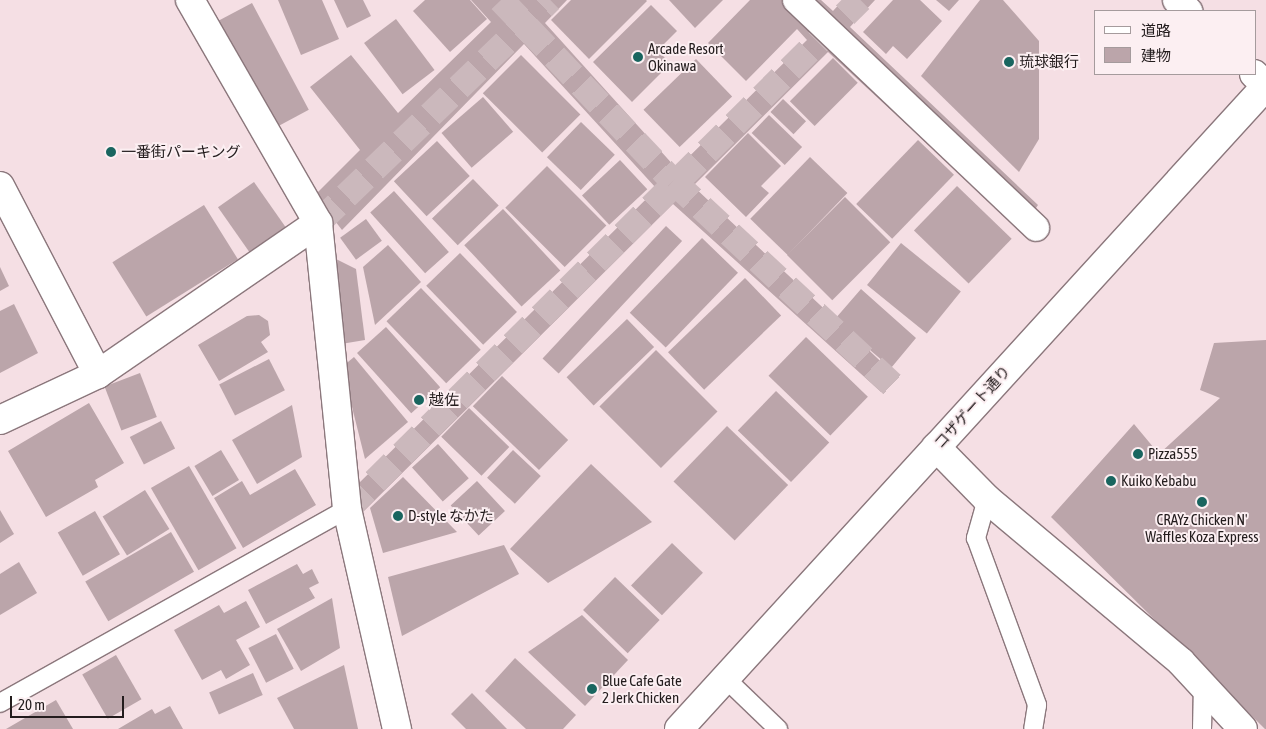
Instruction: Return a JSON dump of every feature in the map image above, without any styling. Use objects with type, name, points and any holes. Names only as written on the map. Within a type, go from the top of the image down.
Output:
[{"type":"main road","points":[[190,0],[318,223],[347,509],[397,729]]},
{"type":"main road","points":[[1177,0],[1187,10]]},
{"type":"main road","points":[[1255,75],[1266,86]]},
{"type":"main road","name":"コザゲート通り","points":[[679,729],[1266,86]]},
{"type":"main road","points":[[0,186],[98,374]]},
{"type":"main road","points":[[0,420],[98,374],[318,223]]},
{"type":"main road","points":[[936,447],[987,499],[1203,685],[1243,729]]},
{"type":"street","points":[[796,0],[1036,228]]},
{"type":"lane","points":[[987,499],[976,538],[1037,705],[1033,729]]},
{"type":"lane","points":[[0,703],[347,509]]},
{"type":"lane","points":[[725,678],[778,729]]},
{"type":"lane","points":[[1202,729],[1203,685]]},
{"type":"building","points":[[278,0],[322,0],[339,39],[301,55]]},
{"type":"building","points":[[334,0],[363,0],[371,16],[347,28]]},
{"type":"building","points":[[425,0],[470,0],[487,19],[450,52],[413,11]]},
{"type":"building","points":[[471,0],[567,0],[545,23],[676,168],[656,188],[524,44],[342,230],[315,195],[360,150],[310,87],[351,55],[398,113],[491,22]]},
{"type":"building","points":[[571,0],[647,1],[589,59],[551,20]]},
{"type":"building","points":[[669,0],[723,0],[695,28]]},
{"type":"building","points":[[750,0],[821,0],[833,11],[843,0],[875,0],[850,27],[1038,205],[1021,230],[828,52],[693,186],[835,319],[861,289],[916,338],[891,368],[856,338],[895,375],[881,392],[673,204],[363,512],[355,487],[807,40],[797,29],[746,81],[708,43]]},
{"type":"building","points":[[893,0],[920,0],[942,21],[907,59],[893,46],[886,54],[863,32]]},
{"type":"building","points":[[936,0],[959,0],[949,11]]},
{"type":"building","points":[[980,0],[1003,0],[1039,41],[1039,139],[1019,172],[921,76]]},
{"type":"building","points":[[252,3],[309,110],[275,128],[218,21]]},
{"type":"building","points":[[651,5],[677,31],[658,50],[670,64],[632,102],[593,62]]},
{"type":"building","points":[[396,19],[435,70],[403,94],[364,43]]},
{"type":"building","points":[[521,55],[580,114],[542,153],[483,93]]},
{"type":"building","points":[[833,58],[858,83],[815,126],[790,101]]},
{"type":"building","points":[[696,59],[732,96],[680,147],[643,110]]},
{"type":"building","points":[[483,97],[513,132],[472,168],[441,133]]},
{"type":"building","points":[[783,99],[806,121],[794,134],[770,112]]},
{"type":"building","points":[[769,115],[802,147],[785,165],[752,133]]},
{"type":"building","points":[[581,122],[615,155],[581,190],[547,157]]},
{"type":"building","points":[[748,133],[781,166],[761,186],[769,193],[746,217],[705,177]]},
{"type":"building","points":[[918,140],[954,175],[892,239],[856,204]]},
{"type":"building","points":[[437,141],[470,176],[427,216],[394,181]]},
{"type":"building","points":[[810,157],[847,193],[788,255],[750,219]]},
{"type":"building","points":[[620,160],[647,189],[609,225],[582,195]]},
{"type":"building","points":[[547,166],[606,225],[565,267],[505,208]]},
{"type":"building","points":[[473,179],[499,206],[458,245],[432,219]]},
{"type":"building","points":[[254,182],[286,227],[250,252],[218,207]]},
{"type":"building","points":[[957,186],[1012,239],[969,283],[914,231]]},
{"type":"building","points":[[394,191],[449,252],[425,273],[370,212]]},
{"type":"building","points":[[845,197],[890,242],[832,300],[787,255]]},
{"type":"building","points":[[204,205],[238,259],[146,317],[112,262]]},
{"type":"building","points":[[503,209],[560,270],[522,307],[464,245]]},
{"type":"building","points":[[366,219],[382,241],[356,260],[340,238]]},
{"type":"building","points":[[666,226],[682,241],[559,373],[543,358]]},
{"type":"building","points":[[702,238],[738,273],[666,348],[630,313]]},
{"type":"building","points":[[901,243],[961,291],[927,333],[867,285]]},
{"type":"building","points":[[388,245],[421,282],[375,325],[363,267]]},
{"type":"building","points":[[460,253],[517,312],[483,345],[426,286]]},
{"type":"building","points":[[326,254],[356,269],[365,340],[341,344]]},
{"type":"building","points":[[0,267],[9,286],[0,291]]},
{"type":"building","points":[[745,278],[781,315],[704,390],[668,352]]},
{"type":"building","points":[[421,288],[481,350],[446,383],[386,321]]},
{"type":"building","points":[[14,304],[38,353],[0,373],[0,311]]},
{"type":"building","points":[[259,315],[268,321],[270,335],[261,342],[268,352],[219,381],[198,345],[247,316]]},
{"type":"building","points":[[627,319],[654,347],[594,405],[567,377]]},
{"type":"building","points":[[386,327],[440,387],[411,413],[357,353]]},
{"type":"building","points":[[806,337],[868,397],[830,436],[768,376]]},
{"type":"building","points":[[1266,340],[1265,729],[1051,517],[1134,424],[1159,454],[1220,398],[1200,390],[1214,343]]},
{"type":"building","points":[[656,350],[718,412],[661,468],[599,407]]},
{"type":"building","points":[[354,357],[408,422],[365,459],[342,367]]},
{"type":"building","points":[[269,359],[285,390],[235,416],[219,384]]},
{"type":"building","points":[[140,373],[157,417],[121,430],[105,387]]},
{"type":"building","points":[[502,376],[568,440],[539,470],[473,406]]},
{"type":"building","points":[[776,391],[829,442],[791,482],[738,431]]},
{"type":"building","points":[[89,403],[124,463],[95,480],[98,487],[46,517],[8,451]]},
{"type":"building","points":[[292,405],[302,457],[257,484],[232,440]]},
{"type":"building","points":[[469,408],[509,447],[481,476],[441,437]]},
{"type":"building","points":[[161,421],[175,449],[144,465],[130,437]]},
{"type":"building","points":[[727,426],[788,485],[735,540],[674,481]]},
{"type":"building","points":[[438,444],[469,478],[443,502],[412,467]]},
{"type":"building","points":[[221,450],[239,480],[212,496],[194,466]]},
{"type":"building","points":[[513,450],[541,476],[515,504],[487,478]]},
{"type":"building","points":[[591,464],[652,522],[548,583],[510,549]]},
{"type":"building","points":[[189,466],[237,548],[198,570],[151,488]]},
{"type":"building","points":[[295,469],[316,505],[243,548],[214,498],[242,481],[250,495]]},
{"type":"building","points":[[403,477],[457,532],[383,553],[370,508]]},
{"type":"building","points":[[477,481],[505,511],[479,536],[451,506]]},
{"type":"building","points":[[145,490],[169,529],[127,556],[103,516]]},
{"type":"building","points":[[0,510],[14,534],[0,543]]},
{"type":"building","points":[[95,511],[120,554],[83,576],[58,532]]},
{"type":"building","points":[[171,532],[194,572],[108,621],[85,582]]},
{"type":"building","points":[[672,543],[703,573],[662,615],[631,585]]},
{"type":"building","points":[[504,545],[519,574],[402,636],[388,577]]},
{"type":"building","points":[[19,562],[37,593],[0,615],[0,574]]},
{"type":"building","points":[[297,564],[303,574],[312,569],[319,583],[309,588],[315,598],[266,624],[248,590]]},
{"type":"building","points":[[615,577],[660,620],[628,653],[583,610]]},
{"type":"building","points":[[332,598],[340,648],[301,671],[277,629]]},
{"type":"building","points":[[246,601],[260,627],[236,640],[250,665],[226,679],[221,670],[202,680],[174,630],[219,605],[224,613]]},
{"type":"building","points":[[582,615],[628,660],[585,706],[528,652]]},
{"type":"building","points":[[276,634],[294,669],[266,683],[248,648]]},
{"type":"building","points":[[116,655],[142,699],[108,719],[82,674]]},
{"type":"building","points":[[515,658],[576,715],[563,729],[526,729],[485,691]]},
{"type":"building","points":[[344,665],[358,729],[294,729],[277,698]]},
{"type":"building","points":[[253,673],[263,695],[219,714],[209,693]]},
{"type":"building","points":[[472,693],[507,729],[466,729],[451,714]]},
{"type":"building","points":[[56,700],[73,729],[6,729]]},
{"type":"building","points":[[170,706],[183,729],[118,729],[152,709],[155,714]]},
{"type":"tunnel","points":[[501,0],[673,181],[895,387]]},
{"type":"tunnel","points":[[318,223],[550,0]]},
{"type":"tunnel","points":[[347,509],[860,0]]},
{"type":"place","name":"Arcade Resort Okinawa","points":[[638,57]]},
{"type":"place","name":"琉球銀行","points":[[1009,62]]},
{"type":"place","name":"一番街パーキング","points":[[111,152]]},
{"type":"place","name":"越佐","points":[[419,400]]},
{"type":"place","name":"Pizza555","points":[[1138,454]]},
{"type":"place","name":"Kuiko Kebabu","points":[[1111,481]]},
{"type":"place","name":"CRAYz Chicken N' Waffles Koza Express","points":[[1202,502]]},
{"type":"place","name":"D-style なかた","points":[[398,516]]},
{"type":"place","name":"Blue Cafe Gate 2 Jerk Chicken","points":[[592,689]]}]
